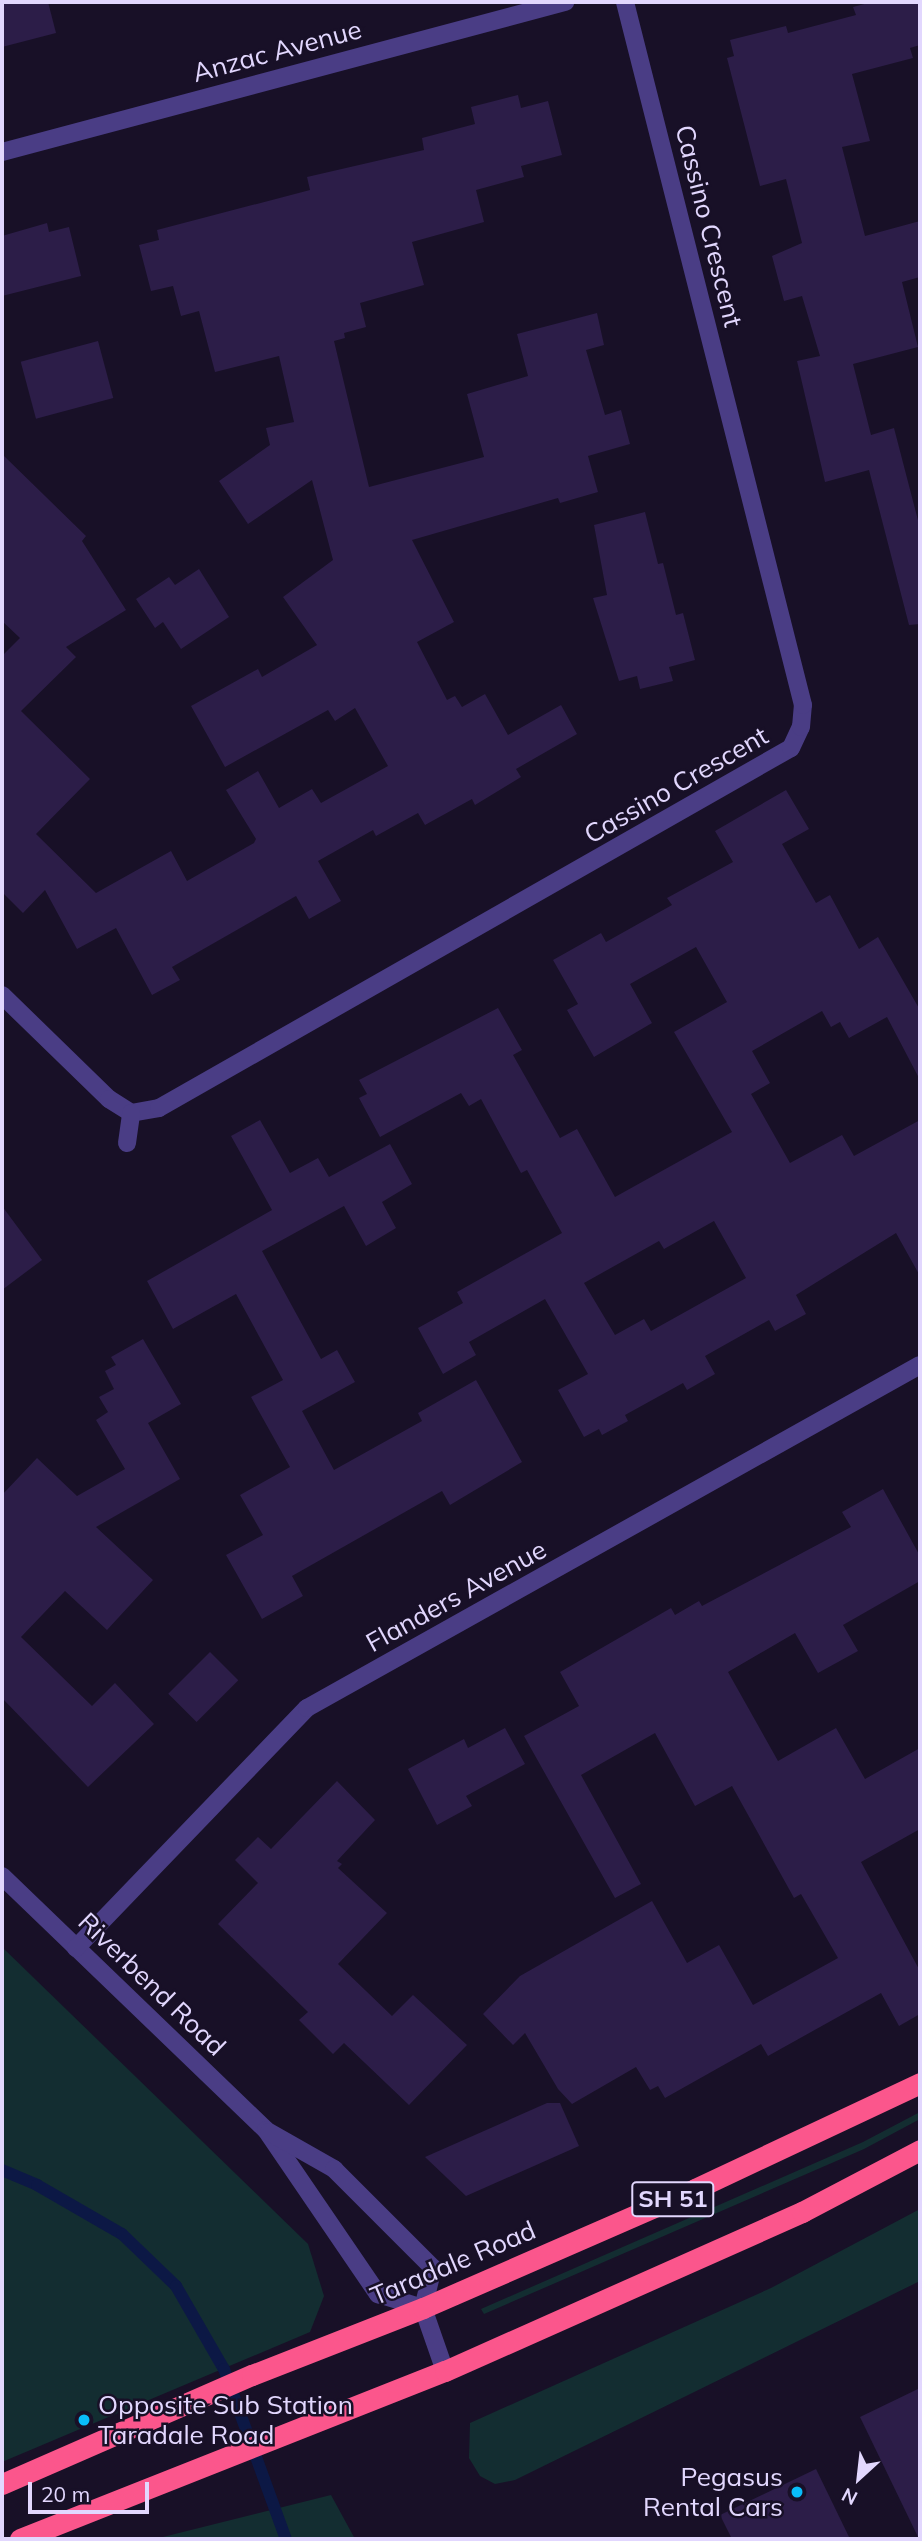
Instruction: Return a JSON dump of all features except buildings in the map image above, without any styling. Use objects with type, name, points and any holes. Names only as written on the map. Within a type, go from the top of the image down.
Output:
[{"type":"highway","name":"Taradale Road","points":[[2,2483],[252,2375],[424,2308],[695,2189],[920,2083]]},
{"type":"highway","name":"SH 51","points":[[20,2539],[445,2371],[802,2212],[920,2150]]},
{"type":"street","name":"Anzac Avenue","points":[[2,152],[565,2]]},
{"type":"street","name":"Cassino Crescent","points":[[131,1113],[159,1108],[773,762],[791,748],[802,727],[803,705],[796,672],[625,2]]},
{"type":"street","points":[[2,995],[108,1099],[131,1113],[127,1143]]},
{"type":"street","name":"Flanders Avenue","points":[[76,1948],[307,1708],[920,1365]]},
{"type":"street","name":"Riverbend Road","points":[[2,1877],[266,2130],[377,2294],[424,2308],[433,2269],[334,2169],[266,2130]]},
{"type":"street","points":[[424,2308],[445,2371]]},
{"type":"green space","points":[[2,1947],[308,2244],[324,2296],[310,2332],[2,2462]]},
{"type":"green space","points":[[920,2112],[920,2119],[864,2149],[484,2314],[481,2309],[863,2142]]},
{"type":"green space","points":[[920,2209],[920,2281],[515,2480],[495,2484],[480,2476],[469,2458],[470,2423],[771,2288]]},
{"type":"green space","points":[[331,2495],[355,2539],[155,2539]]},
{"type":"waterway","points":[[2,2170],[37,2185],[122,2234],[176,2286],[224,2369],[286,2539]]},
{"type":"place","name":"Opposite Sub Station Taradale Road","points":[[84,2420]]},
{"type":"place","name":"Pegasus Rental Cars","points":[[797,2492]]}]
